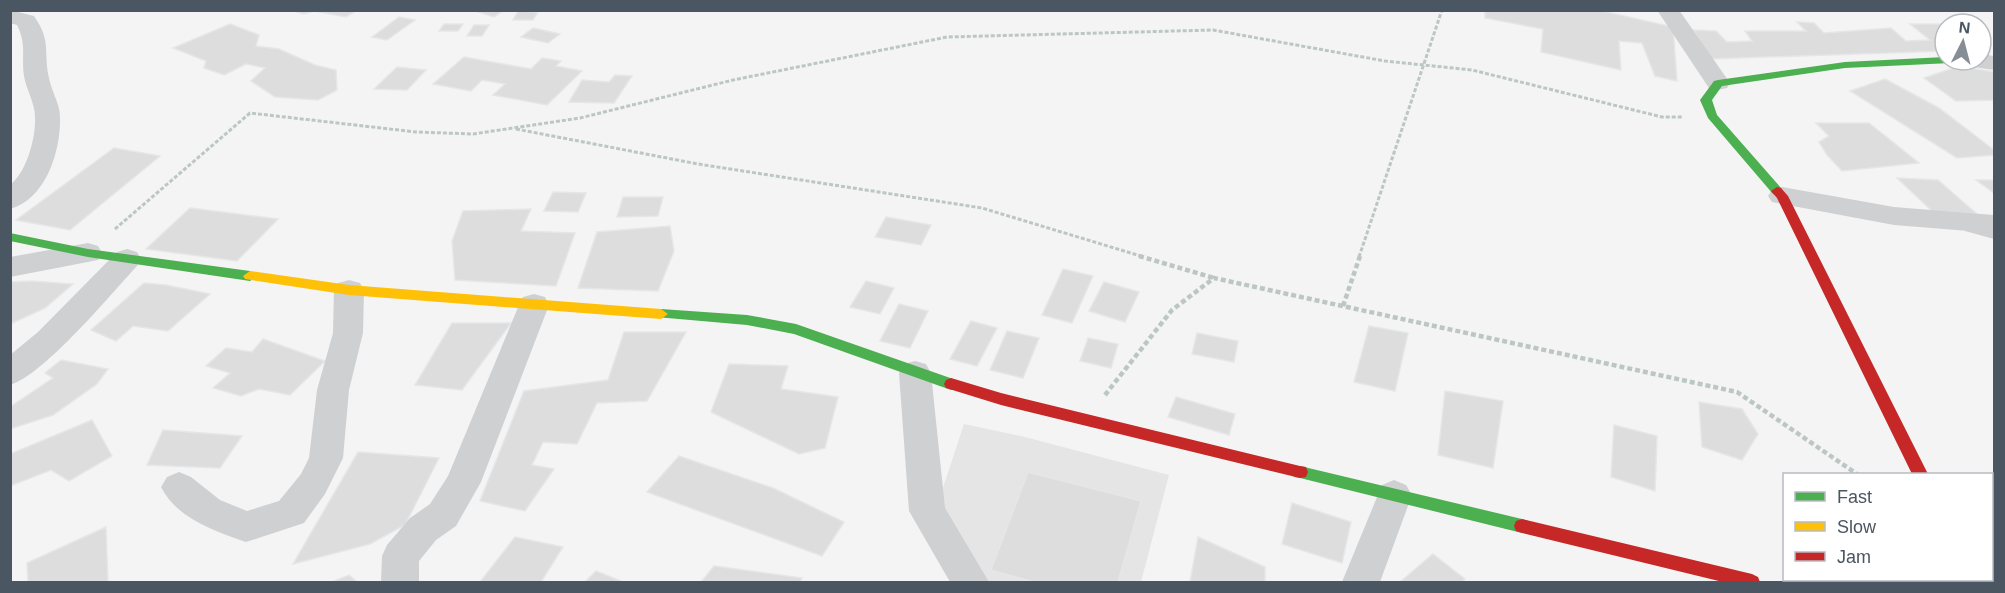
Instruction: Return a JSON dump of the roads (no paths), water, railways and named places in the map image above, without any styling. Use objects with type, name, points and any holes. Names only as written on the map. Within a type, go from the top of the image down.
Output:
[{"type":"main road","points":[[1920,473],[1782,196],[1712,116],[1706,100],[1718,82],[1845,65],[1933,61]]},
{"type":"main road","points":[[10,237],[88,253],[349,290],[534,305],[687,314],[747,320],[796,329],[915,373],[1001,399],[1752,582]]},
{"type":"street","points":[[1668,10],[1696,55],[1718,82]]},
{"type":"street","points":[[10,16],[26,21],[35,38],[36,76],[48,116],[41,160],[28,186],[10,200]]},
{"type":"street","points":[[1782,196],[1894,216],[1995,224]]},
{"type":"street","points":[[10,267],[88,253]]},
{"type":"street","points":[[10,373],[49,340],[127,259]]},
{"type":"street","points":[[179,487],[207,511],[246,527],[291,512],[314,484],[326,458],[333,390],[348,333],[349,290]]},
{"type":"street","points":[[400,582],[400,556],[423,529],[443,515],[463,482],[534,305]]},
{"type":"street","points":[[915,373],[927,511],[970,582]]},
{"type":"street","points":[[1361,582],[1394,495]]},
{"type":"lane","points":[[1926,219],[1995,234]]}]
